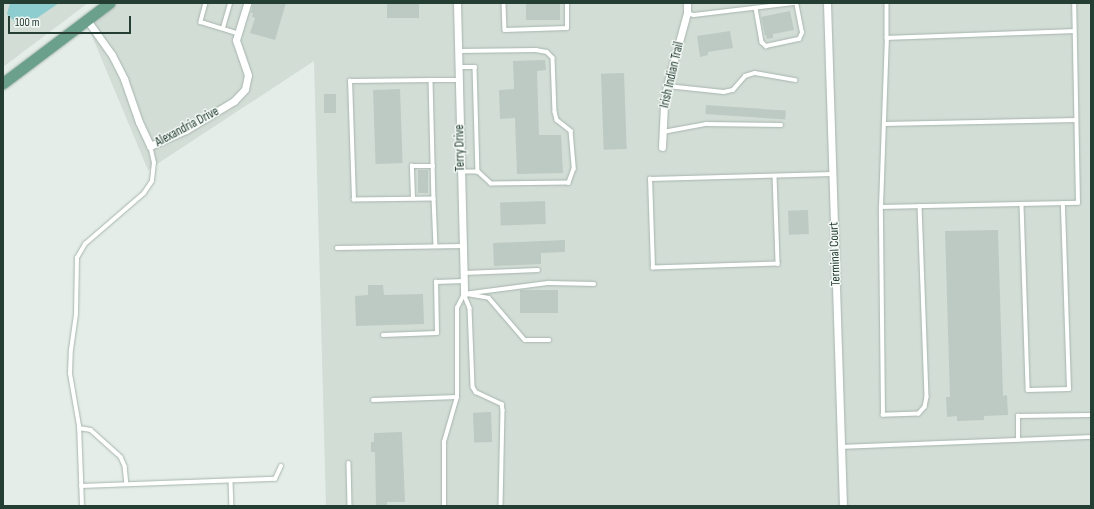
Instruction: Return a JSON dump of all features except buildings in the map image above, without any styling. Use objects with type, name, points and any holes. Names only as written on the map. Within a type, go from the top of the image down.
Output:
[{"type":"main road","points":[[3,83],[109,3]]},
{"type":"street","name":"Alexandria Drive","points":[[87,20],[112,55],[124,79],[139,122],[150,146],[186,130],[234,101],[245,89],[248,75],[236,40],[247,3]]},
{"type":"street","name":"Terry Drive","points":[[457,3],[464,294]]},
{"type":"street","name":"Irish Indian Trail","points":[[662,147],[662,132],[667,86],[687,12],[687,3]]},
{"type":"street","name":"Terminal Court","points":[[827,3],[843,506]]},
{"type":"lane","points":[[206,3],[201,22],[238,33]]},
{"type":"lane","points":[[223,28],[230,3]]},
{"type":"lane","points":[[504,3],[505,30],[567,28],[567,3]]},
{"type":"lane","points":[[687,12],[694,15],[796,3],[802,33],[799,38],[766,46],[762,42],[756,8]]},
{"type":"lane","points":[[887,3],[888,38],[881,207],[883,415],[919,414],[925,408],[927,397],[920,206]]},
{"type":"lane","points":[[881,207],[1078,203],[1074,3]]},
{"type":"lane","points":[[888,38],[1074,31]]},
{"type":"lane","points":[[458,51],[536,50],[547,52],[553,58],[556,116],[557,120],[571,131],[574,169],[569,182],[491,184],[478,172],[461,172]]},
{"type":"lane","points":[[458,67],[475,67],[478,172]]},
{"type":"lane","points":[[667,86],[724,92],[733,90],[745,76],[755,73],[794,80]]},
{"type":"lane","points":[[431,80],[436,246]]},
{"type":"lane","points":[[434,199],[354,200],[350,81],[459,80]]},
{"type":"lane","points":[[884,124],[1076,120]]},
{"type":"lane","points":[[662,132],[706,124],[781,125]]},
{"type":"lane","points":[[82,506],[79,428],[70,374],[76,314],[77,258],[84,244],[144,193],[152,181],[154,163],[150,146]]},
{"type":"lane","points":[[413,199],[412,166],[433,166]]},
{"type":"lane","points":[[775,176],[778,264],[652,268],[650,179],[833,174]]},
{"type":"lane","points":[[428,176],[433,175]]},
{"type":"lane","points":[[412,176],[418,176]]},
{"type":"lane","points":[[412,184],[418,184]]},
{"type":"lane","points":[[428,184],[433,184]]},
{"type":"lane","points":[[1022,204],[1028,390],[1069,389],[1063,204]]},
{"type":"lane","points":[[337,248],[463,246]]},
{"type":"lane","points":[[464,273],[538,270]]},
{"type":"lane","points":[[383,335],[436,334],[436,282],[464,281]]},
{"type":"lane","points":[[464,294],[549,283],[594,284]]},
{"type":"lane","points":[[464,294],[489,298],[526,340],[549,340]]},
{"type":"lane","points":[[444,506],[444,442],[457,397],[457,308],[464,294]]},
{"type":"lane","points":[[464,294],[470,308],[473,387],[476,392],[502,404],[501,506]]},
{"type":"lane","points":[[374,400],[457,397]]},
{"type":"lane","points":[[1018,440],[1018,416],[1091,415]]},
{"type":"lane","points":[[79,428],[91,430],[122,457],[125,466],[127,484]]},
{"type":"lane","points":[[841,447],[1091,437]]},
{"type":"lane","points":[[349,463],[350,506]]},
{"type":"lane","points":[[81,486],[275,479],[282,466]]},
{"type":"lane","points":[[231,481],[232,506]]},
{"type":"shaded area","points":[[3,3],[88,3],[3,67]]},
{"type":"shaded area","points":[[114,3],[1091,3],[1091,506],[326,506],[314,61],[148,170],[87,24]]},
{"type":"water","points":[[10,3],[59,3],[37,18],[15,22],[7,14]]}]
